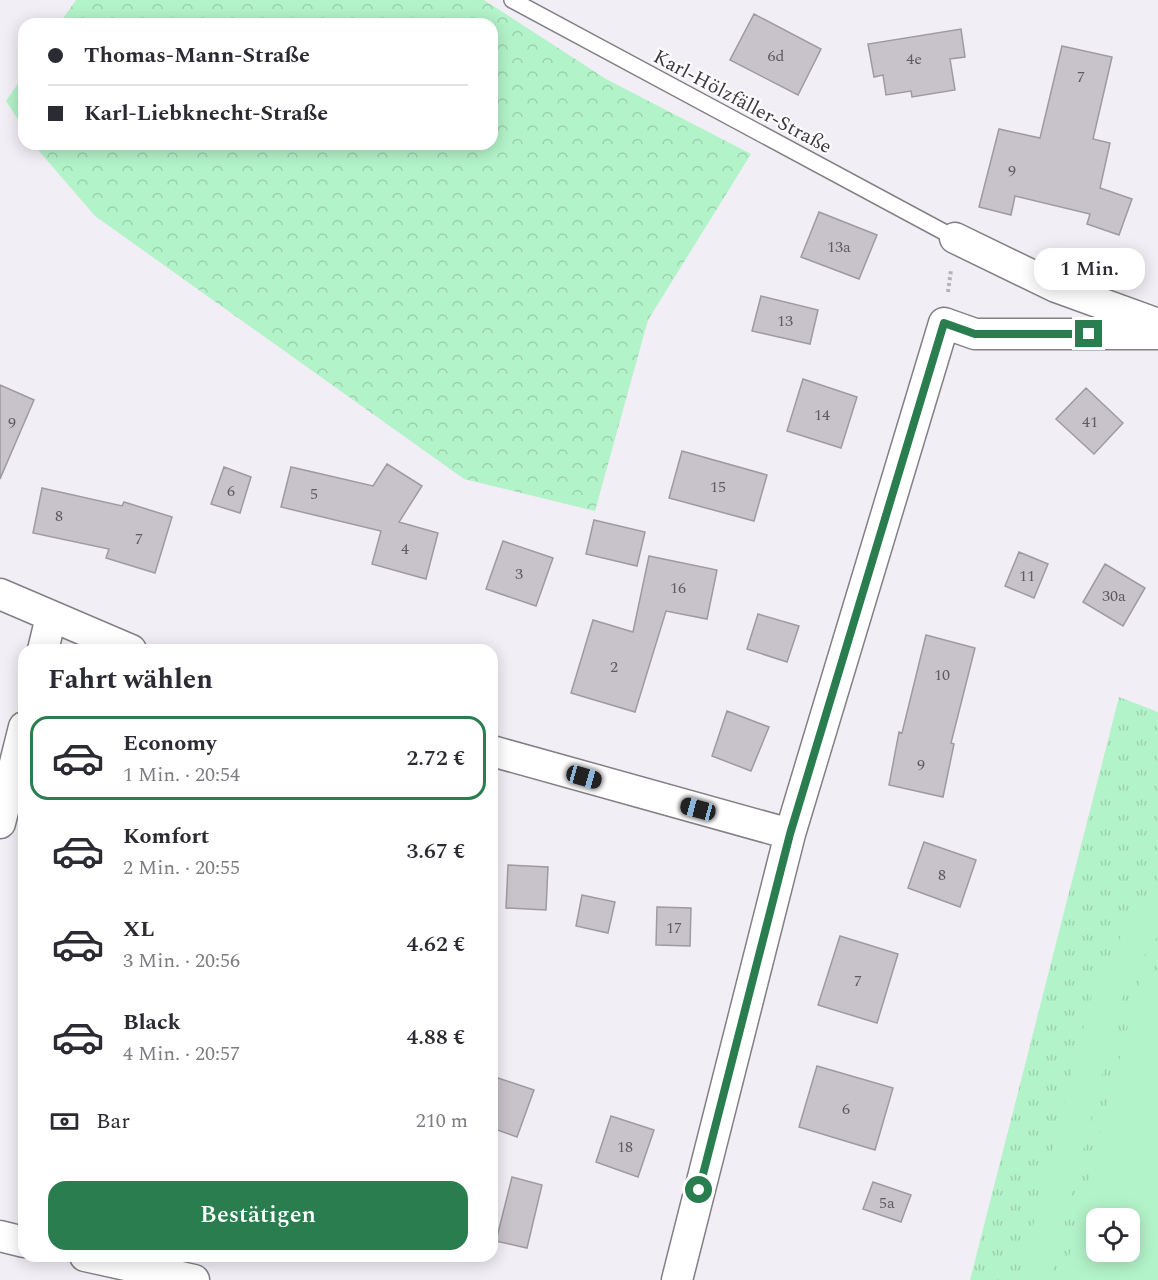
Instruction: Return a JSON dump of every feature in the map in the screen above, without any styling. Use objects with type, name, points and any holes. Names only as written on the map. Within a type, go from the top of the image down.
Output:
[{"type":"street","points":[[955,238],[1056,287],[1158,324]]},
{"type":"street","points":[[677,1280],[790,834],[944,323],[975,334],[1158,334]]},
{"type":"street","points":[[0,594],[116,644]]},
{"type":"street","points":[[44,644],[51,617]]},
{"type":"street","points":[[0,823],[18,751]]},
{"type":"street","points":[[498,753],[790,834]]},
{"type":"street","points":[[0,1236],[18,1240]]},
{"type":"street","points":[[112,1262],[194,1280]]},
{"type":"lane","name":"Karl-Hölzfäller-Straße","points":[[512,0],[955,238]]},
{"type":"path","points":[[944,323],[955,238]]},
{"type":"green space","points":[[76,0],[484,0],[606,79],[751,154],[648,320],[595,511],[464,479],[95,216],[38,150],[498,150],[498,18],[63,18]]},
{"type":"green space","points":[[18,84],[18,120],[6,101]]},
{"type":"green space","points":[[1119,697],[1158,712],[1158,1280],[970,1280]]},
{"type":"green space","points":[[1158,897],[1158,936],[1139,963],[1121,1001],[1050,1280],[1019,1280],[1093,991],[1120,939],[1136,918]]},
{"type":"green space","points":[[1143,967],[1158,971],[1158,1280],[1063,1280]]},
{"type":"building","points":[[754,14],[821,49],[798,95],[730,60]]},
{"type":"building","points":[[961,29],[965,57],[950,59],[955,90],[912,97],[911,91],[886,95],[883,75],[874,77],[868,44]]},
{"type":"building","points":[[1062,46],[1112,57],[1093,139],[1110,143],[1100,188],[1132,199],[1119,235],[1087,224],[1090,214],[1015,196],[1011,215],[979,207],[999,129],[1040,138]]},
{"type":"building","points":[[819,212],[877,235],[859,279],[801,257]]},
{"type":"building","points":[[761,296],[818,310],[810,344],[752,331]]},
{"type":"building","points":[[803,379],[857,397],[841,448],[787,431]]},
{"type":"building","points":[[0,385],[34,400],[0,479]]},
{"type":"building","points":[[1086,388],[1123,423],[1094,454],[1056,419]]},
{"type":"building","points":[[682,451],[767,475],[754,521],[669,498]]},
{"type":"building","points":[[387,464],[422,486],[399,522],[438,533],[426,579],[372,564],[381,531],[281,507],[291,467],[373,486]]},
{"type":"building","points":[[224,467],[251,477],[240,513],[211,504]]},
{"type":"building","points":[[42,488],[122,506],[124,502],[172,517],[155,573],[106,558],[109,549],[33,533]]},
{"type":"building","points":[[594,520],[645,532],[637,566],[586,554]]},
{"type":"building","points":[[503,541],[553,558],[536,606],[486,589]]},
{"type":"building","points":[[1019,552],[1048,564],[1034,598],[1005,586]]},
{"type":"building","points":[[649,556],[717,570],[707,619],[666,611],[635,712],[571,693],[593,620],[633,632]]},
{"type":"building","points":[[1105,564],[1145,588],[1123,626],[1083,602]]},
{"type":"building","points":[[758,614],[799,626],[787,662],[747,649]]},
{"type":"building","points":[[926,635],[975,648],[951,743],[954,744],[943,797],[889,785],[899,732],[902,733]]},
{"type":"building","points":[[727,711],[769,727],[751,771],[712,756]]},
{"type":"building","points":[[924,842],[976,860],[960,907],[908,888]]},
{"type":"building","points":[[508,865],[548,867],[546,910],[506,908]]},
{"type":"building","points":[[582,895],[615,902],[608,933],[576,926]]},
{"type":"building","points":[[657,907],[691,908],[690,946],[656,945]]},
{"type":"building","points":[[840,936],[898,954],[877,1023],[818,1005]]},
{"type":"building","points":[[817,1066],[893,1088],[875,1150],[799,1127]]},
{"type":"building","points":[[498,1078],[534,1090],[517,1137],[498,1130]]},
{"type":"building","points":[[611,1116],[654,1130],[638,1177],[596,1162]]},
{"type":"building","points":[[512,1177],[542,1185],[527,1248],[498,1241]]},
{"type":"building","points":[[873,1182],[911,1195],[901,1222],[863,1209]]},
{"type":"route","points":[[699,1190],[790,834],[944,323],[975,334],[1089,334]]}]
